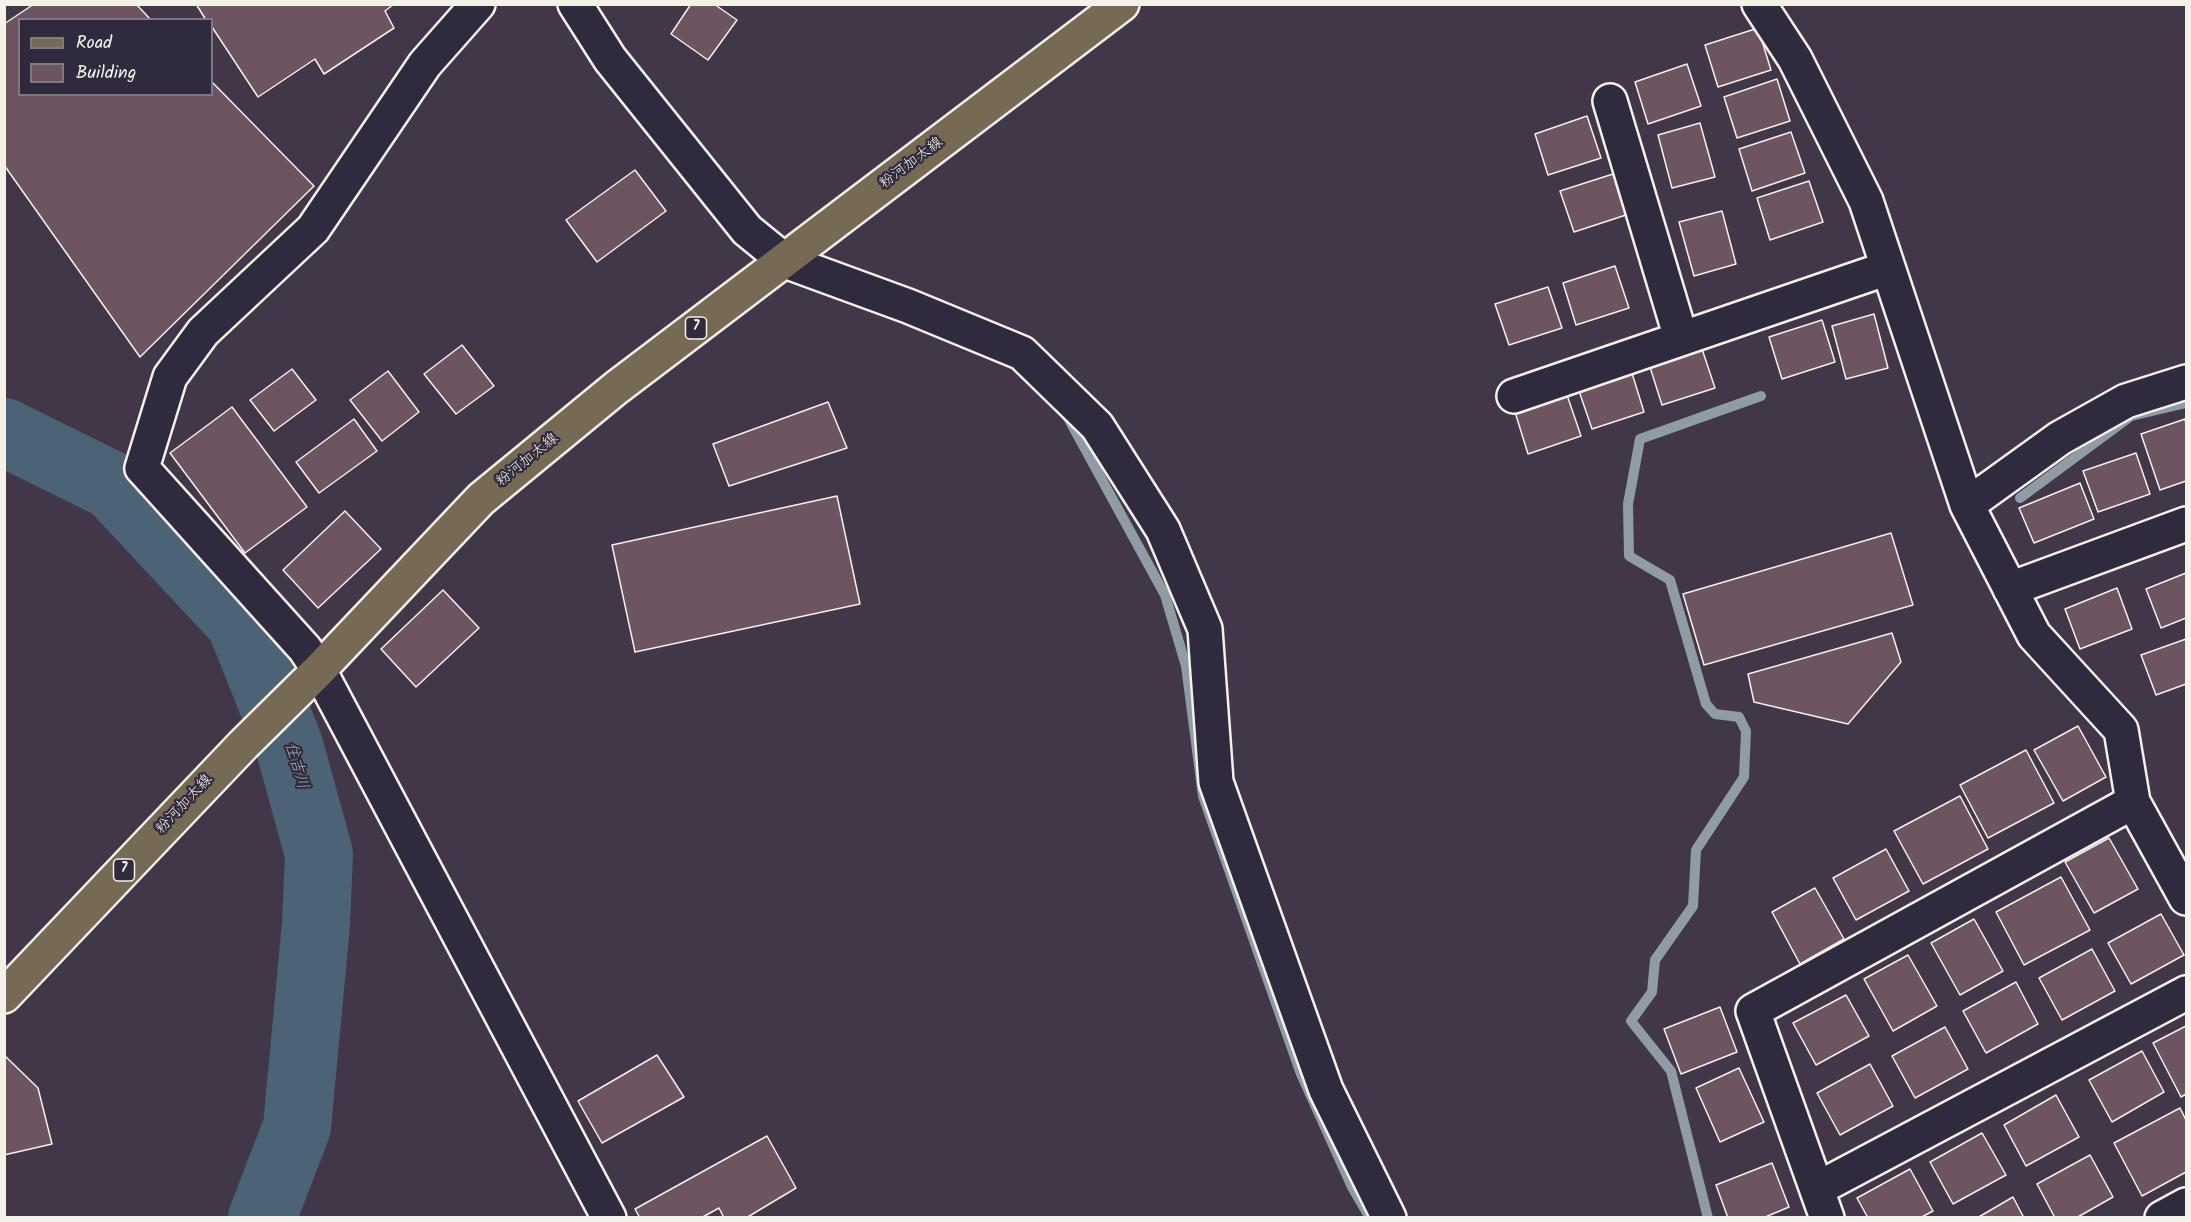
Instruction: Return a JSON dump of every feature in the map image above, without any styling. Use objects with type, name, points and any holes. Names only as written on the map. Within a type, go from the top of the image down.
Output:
[{"type":"main road","name":"粉河加太線","points":[[4,996],[481,499],[616,388],[1122,4]]},
{"type":"street","points":[[478,4],[425,64],[313,229],[203,332],[170,377],[142,468],[305,649],[310,678],[609,1218]]},
{"type":"street","points":[[575,4],[610,60],[747,230],[785,261],[908,306],[1022,353],[1096,426],[1162,530],[1205,629],[1216,782],[1326,1090],[1389,1218]]},
{"type":"street","points":[[1759,4],[1796,59],[1866,201],[1967,505],[2034,635],[2121,730],[2133,802],[2187,898]]},
{"type":"street","points":[[1610,101],[1681,338]]},
{"type":"street","points":[[1514,396],[1888,268]]},
{"type":"street","points":[[1967,505],[2060,438],[2126,401],[2187,382]]},
{"type":"street","points":[[2010,589],[2187,524]]},
{"type":"street","points":[[2133,802],[1753,1011],[1822,1203],[2187,993]]},
{"type":"street","points":[[2162,1218],[2187,1205]]},
{"type":"building","points":[[34,4],[136,4],[149,18],[18,18],[18,96],[213,96],[213,83],[314,186],[140,357],[4,165],[4,24]]},
{"type":"building","points":[[196,4],[394,4],[385,11],[394,28],[324,74],[315,59],[258,97],[213,29],[213,18],[205,18]]},
{"type":"building","points":[[691,4],[714,4],[737,20],[708,60],[671,34]]},
{"type":"building","points":[[1758,28],[1771,70],[1718,87],[1705,45]]},
{"type":"building","points":[[1687,64],[1701,106],[1648,124],[1635,82]]},
{"type":"building","points":[[1777,79],[1790,121],[1737,138],[1724,97]]},
{"type":"building","points":[[1587,116],[1601,158],[1548,175],[1535,134]]},
{"type":"building","points":[[1700,123],[1715,177],[1672,188],[1658,135]]},
{"type":"building","points":[[1791,132],[1805,173],[1752,191],[1739,149]]},
{"type":"building","points":[[635,170],[666,211],[597,262],[566,220]]},
{"type":"building","points":[[1613,174],[1626,215],[1574,232],[1560,191]]},
{"type":"building","points":[[1809,181],[1823,222],[1770,240],[1757,198]]},
{"type":"building","points":[[1722,211],[1736,264],[1694,276],[1679,222]]},
{"type":"building","points":[[1615,266],[1629,308],[1576,325],[1563,283]]},
{"type":"building","points":[[1548,287],[1562,328],[1509,345],[1495,304]]},
{"type":"building","points":[[1874,314],[1888,368],[1846,379],[1832,326]]},
{"type":"building","points":[[1822,320],[1835,362],[1782,379],[1769,337]]},
{"type":"building","points":[[462,345],[494,386],[456,414],[424,374]]},
{"type":"building","points":[[1701,346],[1715,388],[1662,405],[1649,364]]},
{"type":"building","points":[[292,369],[316,400],[274,431],[250,400]]},
{"type":"building","points":[[1631,370],[1644,412],[1592,429],[1578,388]]},
{"type":"building","points":[[388,371],[419,412],[382,441],[350,400]]},
{"type":"building","points":[[1567,395],[1581,436],[1528,454],[1515,412]]},
{"type":"building","points":[[828,402],[847,448],[729,486],[713,444]]},
{"type":"building","points":[[232,407],[307,507],[245,553],[170,453]]},
{"type":"building","points":[[354,419],[377,451],[319,493],[296,462]]},
{"type":"building","points":[[2185,419],[2186,481],[2160,490],[2141,434]]},
{"type":"building","points":[[2136,453],[2150,494],[2098,512],[2083,471]]},
{"type":"building","points":[[2080,483],[2094,519],[2034,543],[2019,508]]},
{"type":"building","points":[[837,496],[860,604],[635,652],[612,545]]},
{"type":"building","points":[[345,511],[381,549],[318,608],[283,570]]},
{"type":"building","points":[[1891,533],[1913,605],[1704,665],[1683,594]]},
{"type":"building","points":[[2186,573],[2186,618],[2161,628],[2146,589]]},
{"type":"building","points":[[2117,588],[2132,629],[2080,649],[2065,609]]},
{"type":"building","points":[[443,590],[479,628],[416,687],[381,649]]},
{"type":"building","points":[[1892,633],[1901,662],[1848,724],[1754,702],[1748,674]]},
{"type":"building","points":[[2186,639],[2186,684],[2156,695],[2141,655]]},
{"type":"building","points":[[2078,726],[2106,777],[2063,801],[2034,750]]},
{"type":"building","points":[[2026,750],[2054,803],[1988,838],[1960,785]]},
{"type":"building","points":[[1960,796],[1988,849],[1923,884],[1894,831]]},
{"type":"building","points":[[2109,838],[2138,889],[2094,913],[2065,862]]},
{"type":"building","points":[[1886,849],[1909,891],[1856,920],[1833,878]]},
{"type":"building","points":[[2061,877],[2090,930],[2024,965],[1996,912]]},
{"type":"building","points":[[1815,888],[1844,939],[1800,964],[1772,912]]},
{"type":"building","points":[[2161,914],[2184,955],[2131,984],[2108,943]]},
{"type":"building","points":[[1974,919],[2003,971],[1960,995],[1931,943]]},
{"type":"building","points":[[2092,949],[2115,991],[2062,1020],[2039,978]]},
{"type":"building","points":[[1908,955],[1937,1006],[1893,1031],[1864,979]]},
{"type":"building","points":[[2016,982],[2038,1024],[1986,1053],[1963,1011]]},
{"type":"building","points":[[1846,995],[1869,1036],[1816,1065],[1793,1023]]},
{"type":"building","points":[[1720,1007],[1737,1052],[1681,1074],[1664,1029]]},
{"type":"building","points":[[2186,1026],[2186,1094],[2181,1097],[2153,1043]]},
{"type":"building","points":[[1945,1027],[1968,1069],[1915,1098],[1892,1056]]},
{"type":"building","points":[[2142,1051],[2164,1092],[2112,1122],[2089,1080]]},
{"type":"building","points":[[4,1055],[38,1088],[52,1144],[4,1155]]},
{"type":"building","points":[[657,1055],[684,1097],[602,1143],[578,1101]]},
{"type":"building","points":[[1870,1064],[1893,1106],[1840,1135],[1817,1093]]},
{"type":"building","points":[[1739,1068],[1764,1122],[1720,1142],[1696,1088]]},
{"type":"building","points":[[2056,1095],[2079,1137],[2026,1166],[2004,1125]]},
{"type":"building","points":[[2180,1108],[2186,1120],[2186,1172],[2142,1196],[2114,1143]]},
{"type":"building","points":[[1982,1133],[2006,1175],[1953,1204],[1930,1162]]},
{"type":"building","points":[[767,1136],[796,1188],[746,1218],[724,1218],[719,1208],[701,1218],[640,1218],[635,1209]]},
{"type":"building","points":[[2090,1155],[2113,1197],[2076,1218],[2055,1218],[2037,1184]]},
{"type":"building","points":[[1772,1163],[1789,1207],[1763,1218],[1728,1218],[1716,1185]]},
{"type":"building","points":[[1910,1169],[1933,1211],[1920,1218],[1868,1218],[1857,1198]]},
{"type":"building","points":[[2013,1197],[2024,1218],[1977,1218]]},
{"type":"waterway","points":[[1708,1218],[1671,1071],[1631,1021],[1652,992],[1655,960],[1693,906],[1696,850],[1744,777],[1746,731],[1739,717],[1715,714],[1706,704],[1670,580],[1629,556],[1628,504],[1640,439],[1761,396]]},
{"type":"waterway","points":[[2020,498],[2131,416],[2186,403]]},
{"type":"waterway","points":[[1066,414],[1165,595],[1186,666],[1203,796],[1301,1074],[1352,1187],[1370,1218]]},
{"type":"waterway","name":"住吉川","points":[[4,432],[113,486],[240,622],[289,745],[319,854],[316,924],[297,1127],[262,1218]]}]
